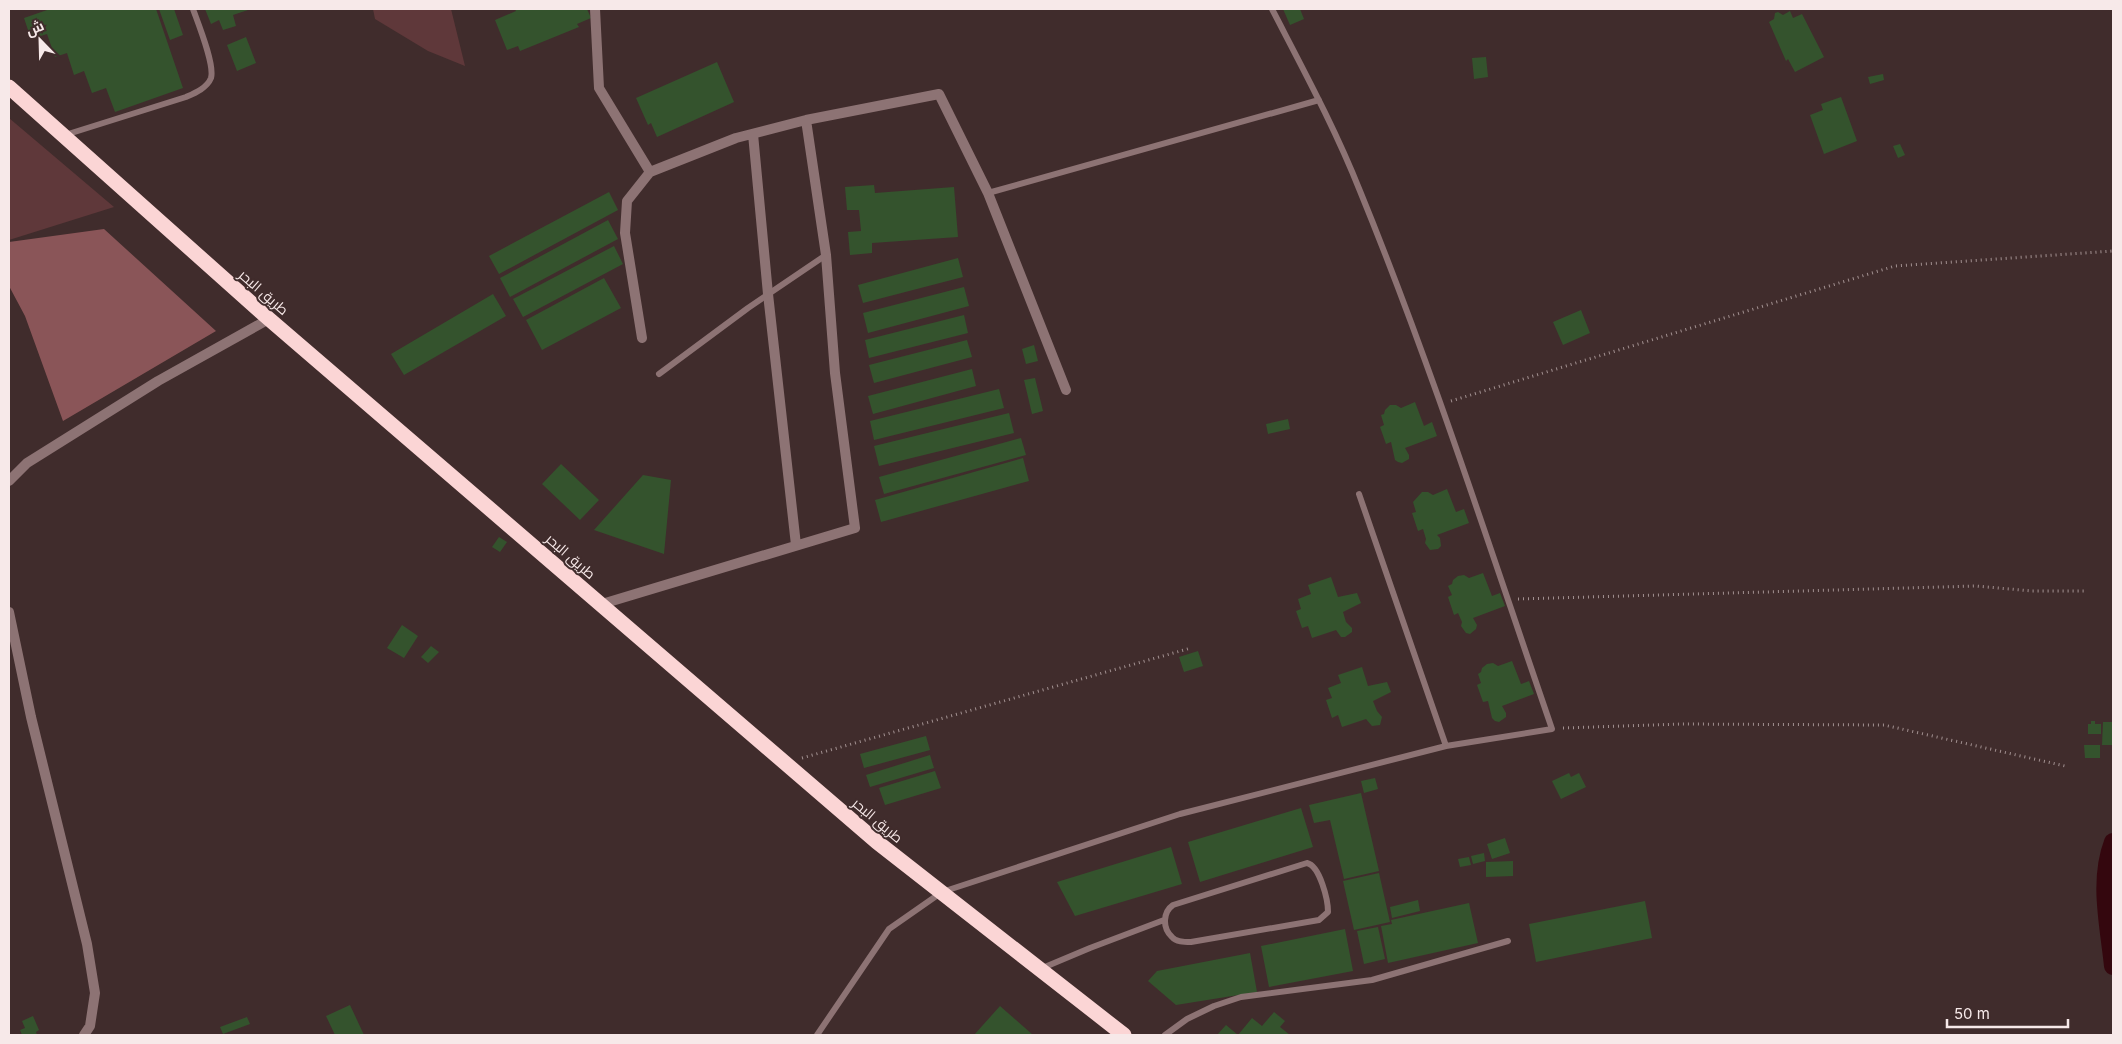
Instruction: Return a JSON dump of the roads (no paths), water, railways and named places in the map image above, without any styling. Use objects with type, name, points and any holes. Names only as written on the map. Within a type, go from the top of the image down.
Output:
[{"type":"highway","name":"طريق البحر","points":[[9,87],[269,319],[877,842],[1124,1035]]},
{"type":"street","points":[[595,9],[599,88],[650,172]]},
{"type":"street","points":[[642,338],[625,233],[627,201],[650,172],[736,138],[806,120],[939,94],[988,193],[1066,390]]},
{"type":"street","points":[[602,604],[855,528],[835,373],[826,255],[806,120]]},
{"type":"street","points":[[753,134],[768,294],[796,545]]},
{"type":"street","points":[[9,481],[27,463],[142,392],[269,319]]},
{"type":"street","points":[[9,612],[31,717],[87,944],[95,994],[90,1026],[84,1035]]},
{"type":"lane","points":[[63,136],[186,97],[201,90],[211,79],[212,70],[193,9]]},
{"type":"lane","points":[[817,1035],[889,929],[942,892],[1180,814],[1446,746],[1552,729],[1440,404],[1360,189],[1272,9]]},
{"type":"lane","points":[[988,193],[1318,100]]},
{"type":"lane","points":[[659,374],[768,294],[826,255]]},
{"type":"lane","points":[[1359,494],[1446,746]]},
{"type":"lane","points":[[1307,863],[1311,864],[1318,871],[1328,909],[1328,912],[1319,920],[1191,942],[1172,938],[1164,920],[1166,913],[1173,905],[1307,863]]},
{"type":"lane","points":[[1039,970],[1164,920]]},
{"type":"lane","points":[[1165,1035],[1188,1018],[1214,1006],[1242,997],[1372,980],[1508,940]]},
{"type":"waterway","points":[[2113,842],[2106,872],[2105,888],[2113,966]]}]
